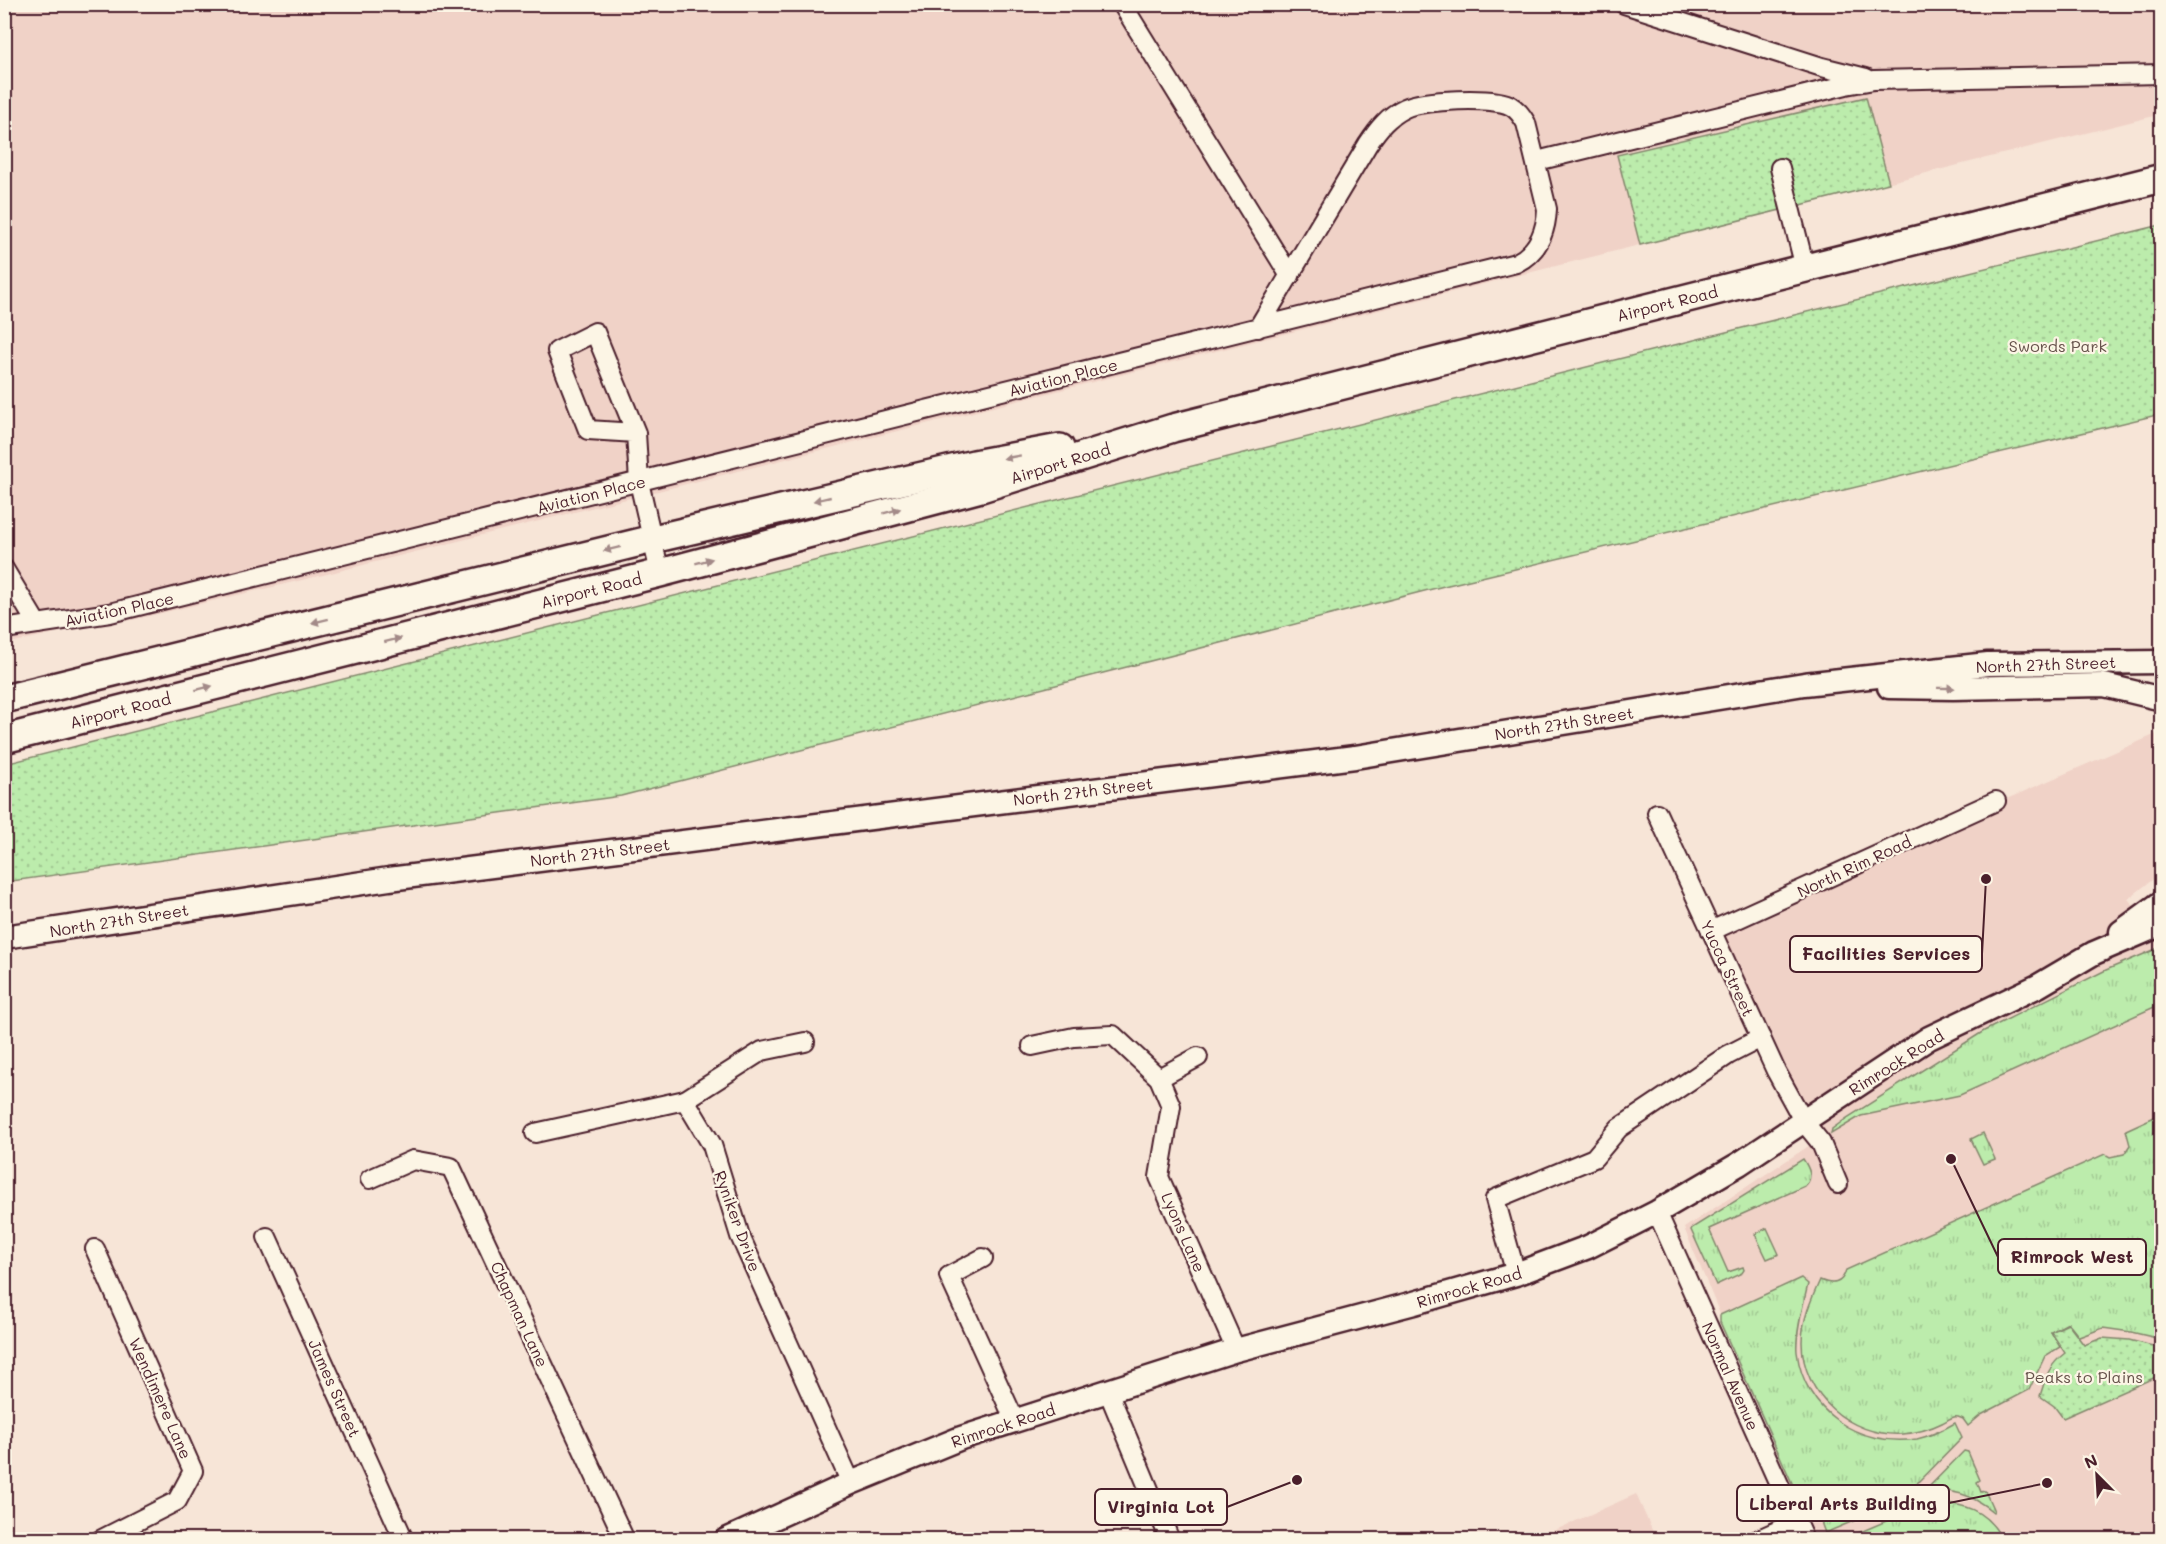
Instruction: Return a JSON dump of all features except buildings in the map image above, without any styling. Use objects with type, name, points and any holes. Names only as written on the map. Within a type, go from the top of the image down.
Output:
[{"type":"highway","name":"Airport Road","points":[[4,739],[660,573],[981,488],[1173,428],[2162,178]]},
{"type":"highway","name":"Airport Road","points":[[4,699],[652,539],[974,464],[1173,428]]},
{"type":"main road","name":"North 27th Street","points":[[4,937],[389,879],[1355,757],[1804,684],[1988,664],[2162,662]]},
{"type":"main road","points":[[1804,684],[1953,688],[2104,685],[2162,699]]},
{"type":"main road","points":[[2094,953],[2162,902]]},
{"type":"main road","name":"Rimrock Road","points":[[726,1539],[962,1438],[1236,1350],[1516,1274],[1588,1247],[1657,1212],[1739,1164],[1929,1038],[2038,986],[2094,953],[2162,924]]},
{"type":"main road","points":[[2094,953],[2162,931]]},
{"type":"street","points":[[1122,4],[1290,276]]},
{"type":"street","points":[[1624,4],[1822,67],[1874,80]]},
{"type":"street","points":[[1537,161],[1874,80],[2162,74]]},
{"type":"street","name":"Aviation Place","points":[[4,629],[110,613],[1175,349],[1505,266],[1528,257],[1542,236],[1547,222],[1547,209],[1537,161],[1526,123],[1520,113],[1511,105],[1485,100],[1418,104],[1406,108],[1385,122],[1376,132],[1258,328]]},
{"type":"street","points":[[1780,168],[1805,268]]},
{"type":"street","points":[[636,433],[588,430],[557,351],[595,332],[636,433],[639,482],[660,573]]},
{"type":"street","points":[[4,569],[37,624]]},
{"type":"street","name":"North Rim Road","points":[[1711,931],[1996,801]]},
{"type":"street","name":"Yucca Street","points":[[1657,813],[1761,1038],[1804,1122],[1821,1143],[1838,1184]]},
{"type":"street","name":"Lyons Lane","points":[[1032,1046],[1074,1037],[1113,1035],[1159,1078],[1171,1106],[1159,1177],[1236,1350]]},
{"type":"street","points":[[1516,1274],[1496,1199],[1594,1158],[1619,1128],[1728,1055],[1761,1038]]},
{"type":"street","points":[[535,1133],[685,1100],[762,1051],[806,1042]]},
{"type":"street","points":[[1159,1078],[1198,1057]]},
{"type":"street","name":"Ryniker Drive","points":[[685,1100],[712,1145],[740,1236],[851,1484]]},
{"type":"street","name":"Chapman Lane","points":[[370,1179],[413,1161],[451,1167],[625,1539]]},
{"type":"street","name":"Normal Avenue","points":[[1657,1212],[1804,1539]]},
{"type":"street","name":"James Street","points":[[267,1237],[404,1539]]},
{"type":"street","name":"Wendimere Lane","points":[[95,1249],[193,1471],[177,1501],[100,1539]]},
{"type":"street","points":[[983,1258],[949,1276],[1015,1421]]},
{"type":"street","points":[[1108,1391],[1165,1538]]},
{"type":"street","points":[[1757,1539],[1797,1522]]},
{"type":"shaded area","points":[[4,5],[2161,5],[2162,114],[323,575],[136,619],[5,644]]},
{"type":"shaded area","points":[[2161,732],[2161,873],[2128,899],[2161,936],[2161,1539],[1757,1539],[1797,1522],[1771,1436],[1684,1228],[1824,1136],[1791,1098],[1711,931],[1889,850]]},
{"type":"shaded area","points":[[1636,1494],[1656,1539],[1555,1539],[1551,1532]]},
{"type":"green space","points":[[1866,97],[1889,183],[1640,245],[1617,155]]},
{"type":"green space","name":"Swords Park","points":[[2161,225],[2161,414],[1444,586],[621,796],[5,882],[5,764]]},
{"type":"green space","points":[[2161,947],[2161,1004],[1960,1095],[1861,1116],[1831,1134],[1832,1129],[1847,1118],[1984,1031],[2106,970]]},
{"type":"green space","points":[[2161,1114],[2161,1339],[2103,1328],[2079,1337],[2068,1323],[2051,1332],[2060,1347],[2045,1356],[2029,1390],[1981,1415],[1968,1426],[1963,1419],[1955,1417],[1918,1432],[1883,1433],[1864,1428],[1832,1409],[1810,1379],[1804,1361],[1802,1342],[1805,1318],[1820,1280],[1836,1283],[1842,1279],[1846,1270],[2105,1154],[2110,1157],[2124,1154],[2130,1145],[2126,1130]]},
{"type":"green space","points":[[1983,1133],[1995,1159],[1983,1164],[1971,1139]]},
{"type":"green space","points":[[1803,1159],[1810,1176],[1805,1186],[1709,1229],[1728,1272],[1743,1267],[1744,1270],[1716,1285],[1692,1228]]},
{"type":"green space","points":[[1767,1228],[1779,1254],[1767,1259],[1755,1234]]},
{"type":"green space","points":[[1801,1278],[1808,1284],[1799,1327],[1797,1352],[1802,1373],[1811,1392],[1823,1408],[1838,1421],[1855,1431],[1875,1438],[1917,1439],[1936,1433],[1955,1423],[1962,1438],[1920,1481],[1863,1517],[1825,1533],[1814,1503],[1809,1507],[1816,1518],[1809,1521],[1720,1322],[1720,1315]]},
{"type":"green space","name":"Peaks to Plains","points":[[2068,1324],[2084,1345],[2102,1338],[2129,1340],[2161,1348],[2156,1377],[2063,1418],[2054,1406],[2040,1396],[2051,1367],[2065,1353],[2051,1332]]},
{"type":"green space","points":[[1964,1451],[1968,1452],[1980,1480],[1977,1482],[1981,1492],[1985,1491],[1993,1512],[1961,1494],[1943,1491],[1924,1492]]},
{"type":"green space","points":[[1931,1502],[1963,1506],[1981,1514],[1996,1529],[2002,1539],[1844,1539]]},
{"type":"place","name":"Facilities Services","points":[[1986,879]]},
{"type":"place","name":"Rimrock West","points":[[1951,1159]]},
{"type":"place","name":"Virginia Lot","points":[[1297,1480]]},
{"type":"place","name":"Liberal Arts Building","points":[[2047,1483]]}]
